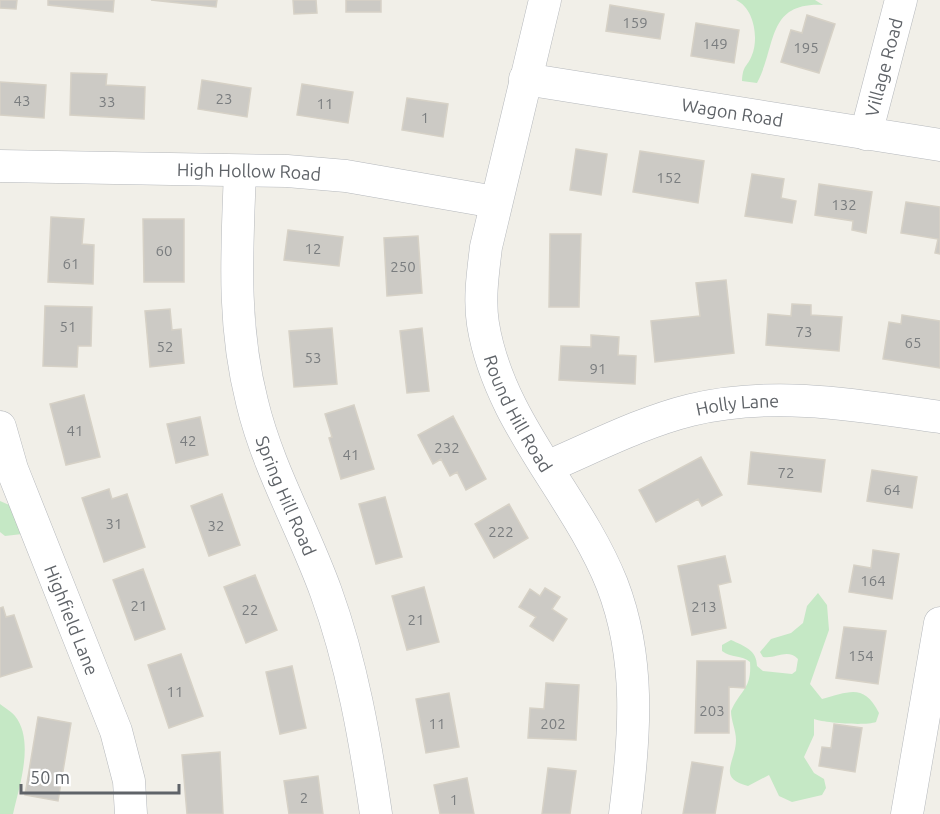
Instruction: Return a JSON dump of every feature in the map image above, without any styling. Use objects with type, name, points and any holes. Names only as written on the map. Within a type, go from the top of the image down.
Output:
[{"type":"street","name":"Round Hill Road","points":[[545,0],[486,247],[482,288],[482,322],[489,354],[505,397],[592,542],[607,574],[628,637],[635,690],[632,759],[625,814]]},
{"type":"street","name":"Village Road","points":[[867,134],[901,0]]},
{"type":"street","name":"Wagon Road","points":[[525,79],[940,145]]},
{"type":"street","name":"High Hollow Road","points":[[0,166],[287,171],[346,176],[495,202]]},
{"type":"street","points":[[0,166],[0,176]]},
{"type":"street","name":"Spring Hill Road","points":[[240,171],[235,280],[241,347],[251,399],[261,436],[276,475],[326,592],[348,664],[366,746],[376,814]]},
{"type":"street","name":"Holly Lane","points":[[547,467],[662,419],[691,410],[743,401],[818,400],[940,417]]},
{"type":"street","name":"Highfield Lane","points":[[0,427],[12,469],[116,731],[129,781],[132,814]]},
{"type":"street","points":[[907,814],[935,680],[940,623]]},
{"type":"green space","points":[[736,0],[815,0],[823,5],[805,6],[791,11],[782,19],[776,29],[757,83],[742,81],[744,69],[754,48],[755,32],[751,16]]},
{"type":"green space","points":[[0,501],[16,508],[22,534],[5,536],[0,532]]},
{"type":"green space","points":[[818,593],[827,605],[829,630],[810,684],[822,699],[848,692],[861,694],[868,697],[879,713],[876,722],[864,724],[845,724],[814,719],[814,735],[804,757],[814,773],[824,779],[826,788],[822,795],[792,802],[779,796],[769,775],[748,786],[738,783],[730,774],[736,740],[731,711],[747,684],[750,662],[725,653],[722,651],[722,645],[731,640],[745,647],[755,656],[757,666],[763,671],[792,674],[796,671],[798,659],[794,656],[786,654],[763,657],[760,652],[771,639],[791,633],[803,623],[807,606]]},
{"type":"green space","points":[[0,704],[15,716],[24,738],[22,778],[13,814],[0,814]]},
{"type":"building","points":[[0,0],[17,0],[16,9],[0,8]]},
{"type":"building","points":[[48,0],[114,0],[113,12],[48,5]]},
{"type":"building","points":[[151,0],[217,0],[216,7]]},
{"type":"building","points":[[293,0],[316,0],[317,13],[294,14]]},
{"type":"building","points":[[346,0],[381,0],[381,12],[346,12]]},
{"type":"building","points":[[610,5],[664,14],[660,39],[606,31]]},
{"type":"building","points":[[807,15],[835,24],[819,73],[781,62],[791,30],[802,33]]},
{"type":"building","points":[[696,23],[739,30],[734,63],[691,56]]},
{"type":"building","points":[[71,73],[107,74],[106,85],[145,87],[144,119],[70,115]]},
{"type":"building","points":[[202,80],[251,88],[247,117],[198,109]]},
{"type":"building","points":[[0,82],[46,85],[44,118],[0,115]]},
{"type":"building","points":[[302,84],[353,92],[348,123],[297,115]]},
{"type":"building","points":[[407,98],[448,104],[443,137],[402,130]]},
{"type":"building","points":[[576,149],[607,154],[601,195],[570,190]]},
{"type":"building","points":[[640,151],[704,161],[698,203],[633,192]]},
{"type":"building","points":[[752,174],[784,179],[781,198],[796,201],[792,223],[745,216]]},
{"type":"building","points":[[819,184],[872,192],[866,233],[852,230],[853,221],[815,215]]},
{"type":"building","points":[[906,202],[940,207],[940,254],[935,253],[938,239],[901,233]]},
{"type":"building","points":[[51,217],[84,219],[82,244],[94,245],[93,284],[48,282]]},
{"type":"building","points":[[143,219],[184,219],[184,282],[144,282]]},
{"type":"building","points":[[288,230],[343,237],[339,266],[284,260]]},
{"type":"building","points":[[550,234],[581,234],[579,307],[549,307]]},
{"type":"building","points":[[418,236],[422,293],[387,296],[384,238]]},
{"type":"building","points":[[726,280],[734,353],[655,362],[651,321],[700,316],[696,283]]},
{"type":"building","points":[[792,304],[811,305],[811,315],[842,317],[839,351],[766,345],[768,314],[791,316]]},
{"type":"building","points":[[45,306],[92,307],[91,346],[78,346],[77,367],[43,366]]},
{"type":"building","points":[[170,309],[172,330],[181,329],[184,363],[150,367],[145,311]]},
{"type":"building","points":[[902,315],[940,321],[940,368],[883,359],[889,322],[901,324]]},
{"type":"building","points":[[332,328],[337,384],[294,387],[289,331]]},
{"type":"building","points":[[422,328],[429,391],[407,393],[400,331]]},
{"type":"building","points":[[591,335],[619,337],[618,355],[636,356],[635,384],[559,380],[561,346],[591,347]]},
{"type":"building","points":[[84,395],[100,457],[66,465],[50,404]]},
{"type":"building","points":[[354,405],[374,469],[341,479],[329,438],[332,437],[325,414]]},
{"type":"building","points":[[453,416],[486,479],[466,490],[457,472],[450,476],[441,459],[433,464],[418,435]]},
{"type":"building","points":[[200,417],[208,455],[176,463],[167,424]]},
{"type":"building","points":[[751,452],[825,460],[821,492],[748,484]]},
{"type":"building","points":[[701,457],[722,495],[702,506],[698,499],[656,522],[639,490]]},
{"type":"building","points":[[872,470],[917,477],[912,508],[867,501]]},
{"type":"building","points":[[109,489],[112,499],[127,494],[145,547],[104,562],[82,498]]},
{"type":"building","points":[[222,494],[240,545],[209,556],[191,506]]},
{"type":"building","points":[[385,497],[402,557],[376,564],[359,504]]},
{"type":"building","points":[[509,504],[528,538],[494,558],[475,524]]},
{"type":"building","points":[[873,550],[899,554],[892,599],[849,592],[854,565],[871,568]]},
{"type":"building","points":[[725,556],[731,582],[718,585],[726,628],[692,635],[678,566]]},
{"type":"building","points":[[143,569],[165,629],[135,640],[113,580]]},
{"type":"building","points":[[255,575],[277,630],[246,643],[224,587]]},
{"type":"building","points":[[424,587],[439,642],[407,650],[392,596]]},
{"type":"building","points":[[545,588],[560,597],[552,609],[567,619],[553,641],[530,626],[536,617],[519,607],[530,589],[540,596]]},
{"type":"building","points":[[3,607],[6,617],[14,615],[32,667],[0,677],[0,608]]},
{"type":"building","points":[[844,627],[886,631],[878,684],[836,678]]},
{"type":"building","points":[[181,654],[203,716],[169,728],[148,665]]},
{"type":"building","points":[[697,661],[745,661],[745,688],[729,687],[729,733],[695,733]]},
{"type":"building","points":[[292,666],[306,728],[280,734],[266,672]]},
{"type":"building","points":[[546,683],[579,685],[576,740],[528,738],[530,708],[544,709]]},
{"type":"building","points":[[449,693],[459,747],[426,753],[416,699]]},
{"type":"building","points":[[38,717],[71,723],[58,801],[25,795]]},
{"type":"building","points":[[834,724],[862,728],[855,772],[819,766],[822,747],[831,748]]},
{"type":"building","points":[[220,752],[223,814],[187,814],[182,755]]},
{"type":"building","points":[[692,762],[723,767],[715,814],[683,814]]},
{"type":"building","points":[[548,768],[576,771],[570,814],[542,814]]},
{"type":"building","points":[[318,776],[323,814],[289,814],[284,781]]},
{"type":"building","points":[[467,778],[474,814],[440,814],[434,785]]}]
